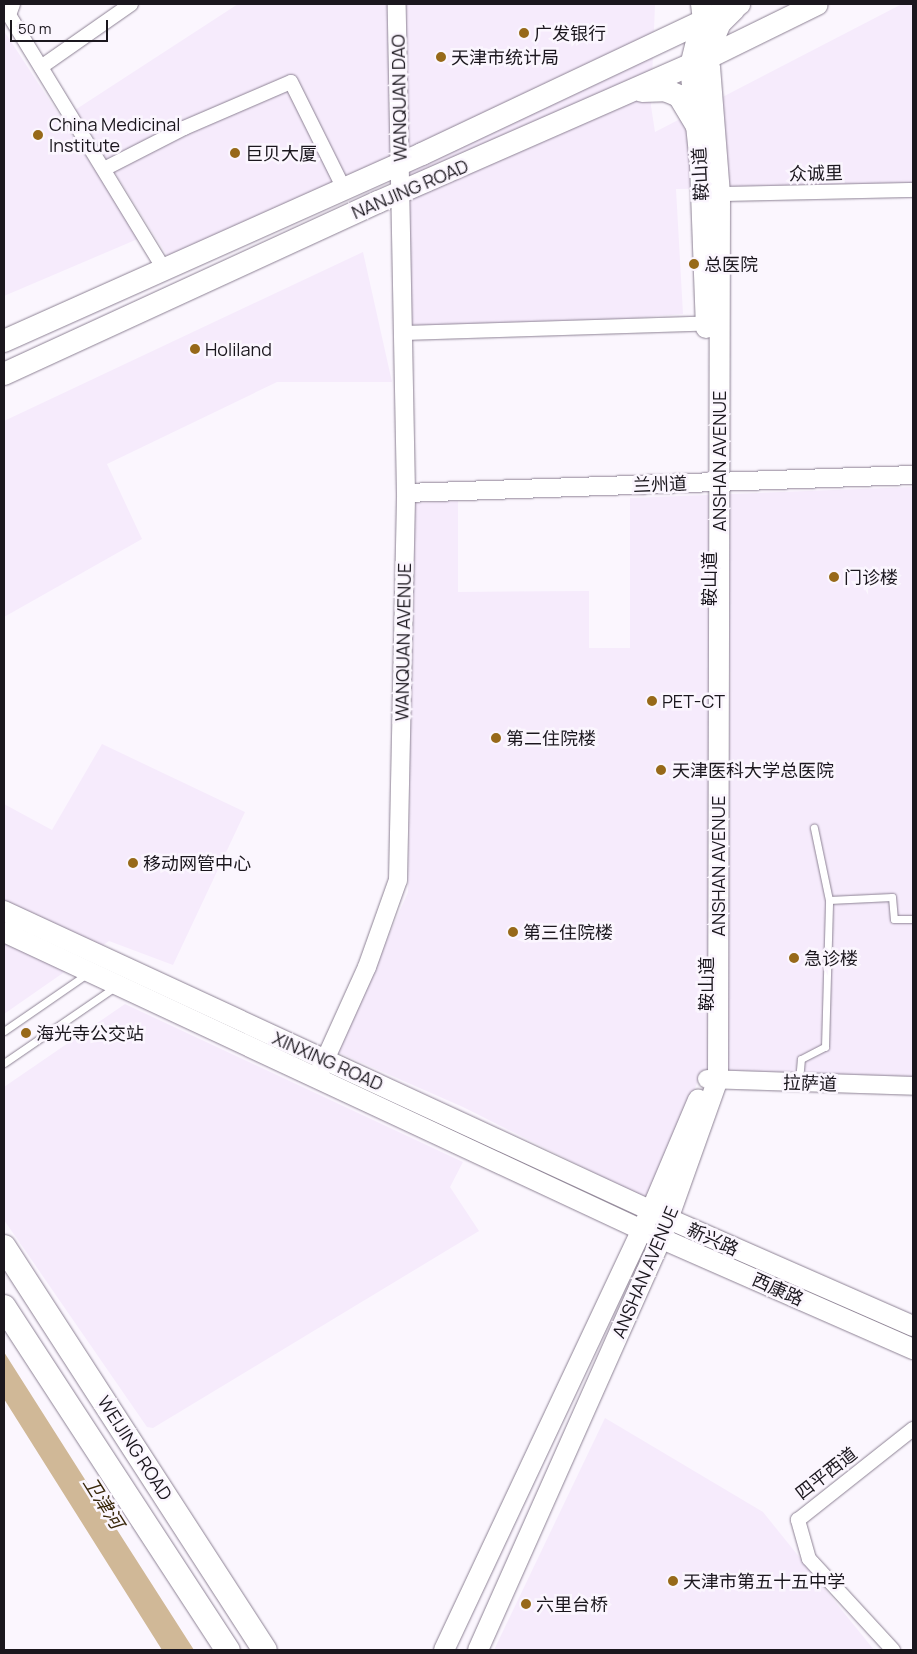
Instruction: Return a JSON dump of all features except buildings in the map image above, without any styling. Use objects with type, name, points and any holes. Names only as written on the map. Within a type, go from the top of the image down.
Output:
[{"type":"highway","name":"WEIJING ROAD","points":[[4,1248],[265,1650]]},
{"type":"highway","name":"WEIJING ROAD","points":[[4,1307],[228,1650]]},
{"type":"highway","points":[[184,1582],[213,1650]]},
{"type":"main road","name":"NANJING ROAD","points":[[4,341],[165,271],[400,163],[701,13],[740,4]]},
{"type":"main road","points":[[712,323],[720,194],[713,99],[703,58],[720,23],[740,4]]},
{"type":"main road","name":"NANJING ROAD","points":[[4,374],[400,193],[627,94],[817,4]]},
{"type":"main road","points":[[698,126],[703,58],[701,13]]},
{"type":"main road","points":[[713,99],[724,62],[765,30]]},
{"type":"main road","points":[[627,94],[672,92],[684,101],[698,126]]},
{"type":"main road","name":"鞍山道","points":[[698,126],[712,323],[715,482],[712,1079]]},
{"type":"main road","name":"XINXING ROAD","points":[[4,912],[322,1068],[651,1211]]},
{"type":"main road","points":[[4,932],[117,985],[322,1068]]},
{"type":"main road","name":"西康路","points":[[322,1068],[642,1230],[913,1349]]},
{"type":"main road","name":"ANSHAN AVENUE","points":[[444,1650],[712,1079]]},
{"type":"main road","name":"ANSHAN AVENUE","points":[[478,1650],[662,1239],[712,1079]]},
{"type":"main road","name":"新兴路","points":[[651,1211],[913,1326]]},
{"type":"street","points":[[13,4],[8,16],[104,169],[165,271]]},
{"type":"street","points":[[40,67],[131,4]]},
{"type":"street","name":"WANQUAN DAO","points":[[397,4],[400,193]]},
{"type":"street","points":[[104,169],[184,128],[291,82],[344,189]]},
{"type":"street","name":"众诚里","points":[[720,194],[913,190]]},
{"type":"street","name":"WANQUAN AVENUE","points":[[322,1068],[398,880],[406,493],[400,193]]},
{"type":"street","points":[[403,333],[712,323]]},
{"type":"street","name":"兰州道","points":[[406,493],[913,475]]},
{"type":"street","name":"拉萨道","points":[[712,1079],[913,1086]]},
{"type":"street","name":"四平西道","points":[[893,1650],[809,1559],[798,1520],[913,1429]]},
{"type":"lane","points":[[799,1082],[801,1059],[825,1047],[829,900],[814,828]]},
{"type":"lane","points":[[829,900],[892,897],[894,919],[913,919]]},
{"type":"lane","points":[[4,1031],[89,973]]},
{"type":"lane","points":[[4,1063],[117,985]]},
{"type":"shaded area","points":[[238,4],[655,4],[651,106],[655,132],[902,4],[913,4],[913,186],[676,189],[683,314],[408,337],[406,155],[170,260],[75,110]]},
{"type":"shaded area","name":"China Medicinal Institute","points":[[4,31],[140,238],[4,296]]},
{"type":"shaded area","points":[[363,252],[392,382],[277,382],[107,464],[142,539],[4,617],[4,421]]},
{"type":"shaded area","name":"天津医科大学总医院","points":[[913,487],[913,1078],[701,1074],[648,1200],[463,1107],[337,1052],[408,892],[411,503],[458,501],[458,592],[589,591],[589,648],[630,648],[630,498]]},
{"type":"shaded area","points":[[102,744],[245,812],[173,965],[109,941],[4,1014],[4,804],[52,830]]},
{"type":"shaded area","points":[[125,1004],[463,1162],[450,1187],[479,1231],[153,1428],[147,1427],[4,1220],[4,1087]]},
{"type":"shaded area","points":[[4,1352],[194,1650],[162,1650],[4,1399]]},
{"type":"shaded area","name":"天津市第五十五中学","points":[[605,1418],[763,1512],[874,1650],[494,1650]]},
{"type":"place","name":"广发银行","points":[[524,33]]},
{"type":"place","name":"天津市统计局","points":[[441,57]]},
{"type":"place","name":"China Medicinal Institute","points":[[38,135]]},
{"type":"place","name":"巨贝大厦","points":[[235,153]]},
{"type":"place","name":"总医院","points":[[694,264]]},
{"type":"place","name":"Holiland","points":[[195,349]]},
{"type":"place","name":"门诊楼","points":[[834,577]]},
{"type":"place","name":"PET-CT","points":[[652,701]]},
{"type":"place","name":"第二住院楼","points":[[496,738]]},
{"type":"place","name":"天津医科大学总医院","points":[[661,770]]},
{"type":"place","name":"移动网管中心","points":[[133,863]]},
{"type":"place","name":"第三住院楼","points":[[513,932]]},
{"type":"place","name":"急诊楼","points":[[794,958]]},
{"type":"place","name":"海光寺公交站","points":[[26,1033]]},
{"type":"place","name":"天津市第五十五中学","points":[[673,1581]]},
{"type":"place","name":"六里台桥","points":[[526,1604]]},
{"type":"water label","name":"卫津河","points":[[103,1503]]}]
